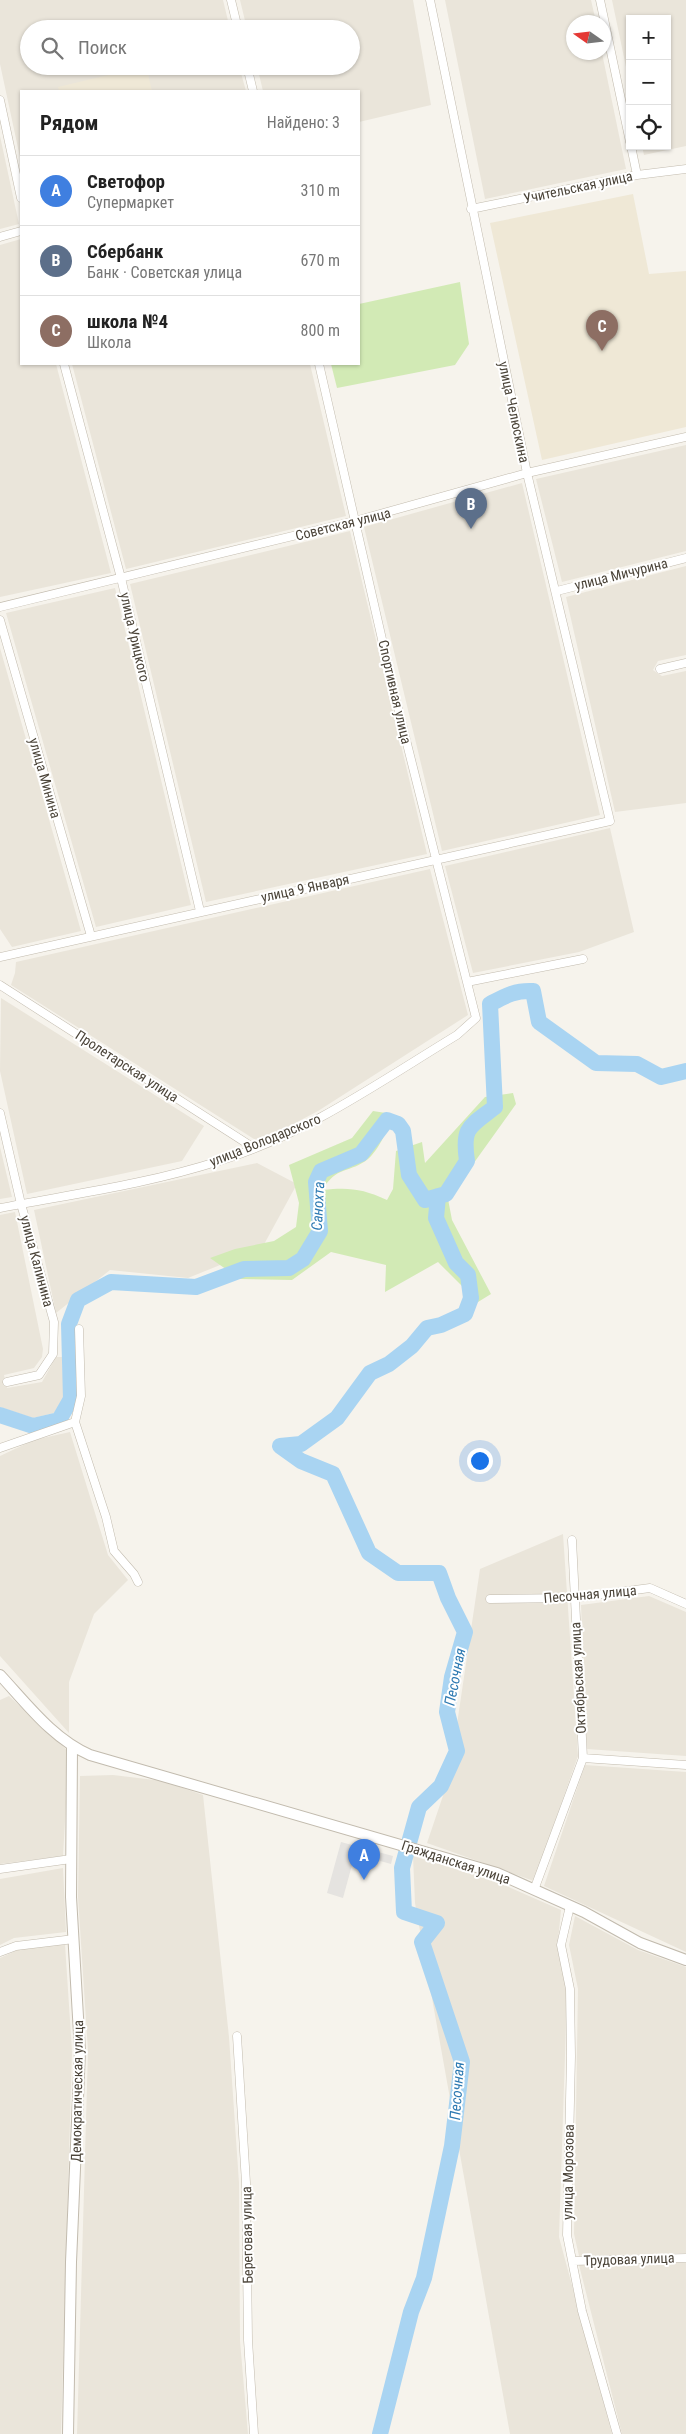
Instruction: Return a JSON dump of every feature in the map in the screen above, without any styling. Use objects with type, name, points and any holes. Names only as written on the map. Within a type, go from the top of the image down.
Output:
[{"type":"street","points":[[231,0],[236,20]]},
{"type":"street","name":"улица Челюскина","points":[[430,0],[527,474],[610,821]]},
{"type":"street","points":[[600,0],[626,123]]},
{"type":"street","points":[[250,75],[254,90]]},
{"type":"street","points":[[0,100],[20,193]]},
{"type":"street","points":[[631,150],[636,175]]},
{"type":"street","name":"Учительская улица","points":[[472,209],[636,175],[686,169]]},
{"type":"street","points":[[0,236],[20,231]]},
{"type":"street","name":"улица Урицкого","points":[[64,365],[121,578],[200,911]]},
{"type":"street","name":"Спортивная улица","points":[[319,365],[436,860],[476,1018]]},
{"type":"street","name":"Советская улица","points":[[0,607],[355,521],[527,474],[686,437]]},
{"type":"street","name":"улица Мичурина","points":[[556,591],[686,558]]},
{"type":"street","name":"улица Минина","points":[[0,620],[91,936]]},
{"type":"street","points":[[660,669],[686,663]]},
{"type":"street","name":"улица 9 Января","points":[[0,956],[610,821]]},
{"type":"street","points":[[467,982],[583,959]]},
{"type":"street","name":"Пролетарская улица","points":[[0,985],[254,1148]]},
{"type":"street","name":"улица Володарского","points":[[0,1208],[124,1185],[220,1161],[254,1148],[321,1118],[456,1035],[476,1018]]},
{"type":"street","name":"улица Калинина","points":[[0,1113],[21,1204],[54,1322],[53,1354],[40,1375],[7,1382]]},
{"type":"street","points":[[80,1329],[81,1396],[75,1422],[106,1517],[114,1551],[134,1574],[138,1582]]},
{"type":"street","points":[[0,1448],[75,1422]]},
{"type":"street","name":"Октябрьская улица","points":[[534,1890],[582,1758],[573,1598],[572,1540]]},
{"type":"street","name":"Песочная улица","points":[[490,1599],[573,1598],[650,1588],[686,1604]]},
{"type":"street","points":[[0,1675],[43,1722],[72,1748]]},
{"type":"street","name":"Гражданская улица","points":[[72,1748],[90,1755],[497,1873],[570,1906],[640,1943],[686,1960]]},
{"type":"street","name":"Демократическая улица","points":[[68,2434],[80,2051],[71,1859],[72,1748]]},
{"type":"street","points":[[582,1758],[686,1766]]},
{"type":"street","points":[[0,1869],[71,1859]]},
{"type":"street","name":"улица Морозова","points":[[570,1906],[561,1945],[570,1989],[571,2056],[567,2235],[582,2311],[617,2434]]},
{"type":"street","points":[[0,1952],[16,1946],[74,1939]]},
{"type":"street","name":"Береговая улица","points":[[237,2036],[246,2182],[248,2340],[254,2434]]},
{"type":"street","name":"Трудовая улица","points":[[573,2261],[686,2258]]},
{"type":"shaded area","points":[[0,0],[223,0],[228,20],[20,20],[20,75],[242,75],[246,90],[20,90],[20,157],[0,64]]},
{"type":"shaded area","points":[[240,0],[413,0],[431,105],[360,122],[360,90],[263,90],[259,75],[360,75],[360,20],[245,20]]},
{"type":"shaded area","points":[[445,0],[591,0],[594,15],[566,15],[566,60],[603,60],[626,169],[485,199]]},
{"type":"shaded area","points":[[612,0],[686,0],[686,146],[671,149],[671,15],[626,15],[626,67]]},
{"type":"shaded area","points":[[108,75],[148,75],[152,90],[59,90],[58,87]]},
{"type":"shaded area","points":[[0,136],[19,224],[0,229]]},
{"type":"shaded area","points":[[643,150],[667,150],[644,155]]},
{"type":"shaded area","points":[[633,194],[649,274],[686,271],[686,427],[542,460],[490,223]]},
{"type":"shaded area","points":[[20,239],[20,365],[56,365],[111,573],[0,597],[0,245]]},
{"type":"shaded area","points":[[72,365],[310,365],[346,516],[126,569]]},
{"type":"shaded area","points":[[686,445],[686,551],[562,582],[536,479]]},
{"type":"shaded area","points":[[522,483],[600,815],[442,851],[364,527]]},
{"type":"shaded area","points":[[350,531],[427,854],[206,902],[130,584]]},
{"type":"shaded area","points":[[686,566],[686,655],[658,661],[653,670],[662,676],[686,671],[686,803],[615,812],[566,597]]},
{"type":"shaded area","points":[[115,588],[191,905],[96,927],[6,613]]},
{"type":"shaded area","points":[[0,648],[81,931],[12,947],[0,929]]},
{"type":"shaded area","points":[[610,828],[634,932],[579,952],[473,973],[445,866]]},
{"type":"shaded area","points":[[430,869],[468,1015],[318,1111],[261,1141],[254,1139],[11,985],[16,962]]},
{"type":"shaded area","points":[[1,998],[204,1126],[182,1161],[27,1194],[0,1071]]},
{"type":"shaded area","points":[[0,1147],[12,1197],[0,1199]]},
{"type":"shaded area","points":[[257,1163],[297,1184],[262,1248],[188,1278],[110,1270],[56,1313],[34,1210]]},
{"type":"shaded area","points":[[15,1212],[43,1349],[42,1357],[34,1368],[4,1375],[7,1388],[42,1382],[56,1357],[62,1357],[64,1397],[54,1413],[33,1418],[0,1407],[0,1215]]},
{"type":"shaded area","points":[[70,1432],[108,1555],[128,1580],[94,1614],[69,1682],[69,1733],[0,1656],[0,1456],[34,1440]]},
{"type":"shaded area","points":[[563,1534],[578,1756],[534,1881],[427,1843],[449,1778],[480,1569]]},
{"type":"shaded area","points":[[649,1596],[686,1612],[686,1756],[587,1749],[581,1605]]},
{"type":"shaded area","points":[[9,1696],[69,1752],[63,1856],[0,1864],[0,1700]]},
{"type":"shaded area","points":[[585,1765],[686,1772],[686,1952],[544,1886]]},
{"type":"shaded area","points":[[113,1775],[163,1781],[203,1795],[229,2037],[239,2183],[240,2341],[248,2434],[77,2434],[88,2051],[78,1897],[80,1776]]},
{"type":"shaded area","points":[[341,1842],[393,1856],[391,1864],[355,1854],[343,1898],[327,1893]]},
{"type":"shaded area","points":[[413,1856],[495,1881],[561,1910],[558,1941],[567,1995],[559,2237],[612,2434],[510,2434],[415,1903]]},
{"type":"shaded area","points":[[63,1868],[66,1932],[14,1938],[0,1945],[0,1879]]},
{"type":"shaded area","points":[[575,1916],[638,1950],[686,1967],[686,2253],[579,2256],[574,2234],[578,1989],[569,1945]]},
{"type":"shaded area","points":[[65,1944],[72,2051],[61,2434],[0,2434],[0,1958],[24,1947]]},
{"type":"shaded area","points":[[667,2261],[686,2263],[686,2434],[622,2434],[579,2265]]},
{"type":"green space","points":[[460,282],[469,344],[455,365],[337,388],[331,365],[360,365],[360,304]]},
{"type":"green space","points":[[513,1093],[516,1104],[448,1199],[452,1220],[491,1294],[478,1302],[438,1262],[385,1292],[386,1265],[331,1252],[292,1280],[240,1279],[210,1258],[235,1249],[274,1241],[296,1227],[299,1203],[289,1165],[352,1138],[373,1111],[392,1114],[380,1144],[368,1159],[338,1173],[328,1182],[323,1190],[356,1190],[371,1193],[387,1200],[393,1189],[396,1151],[422,1142],[425,1163],[485,1097]]},
{"type":"waterway","name":"Санохта","points":[[0,1415],[33,1426],[59,1420],[71,1399],[69,1324],[78,1300],[111,1282],[196,1287],[244,1269],[289,1268],[303,1259],[320,1231],[316,1182],[321,1171],[361,1154],[387,1120],[398,1124],[403,1131],[409,1175],[425,1200],[446,1194],[467,1161],[466,1141],[469,1129],[495,1107],[490,1004],[501,998],[510,994],[533,991],[539,1022],[596,1063],[637,1064],[661,1077],[686,1071]]},
{"type":"waterway","name":"Песочная","points":[[380,2434],[411,2312],[424,2278],[452,2146],[462,2062],[422,1942],[437,1923],[404,1912],[402,1868],[419,1807],[441,1786],[457,1751],[447,1712],[452,1677],[465,1632],[448,1598],[439,1573],[398,1573],[369,1553],[333,1474],[301,1461],[280,1446],[301,1444],[337,1418],[370,1373],[389,1364],[412,1346],[427,1328],[441,1325],[465,1314],[471,1298],[468,1275],[456,1263],[436,1218],[438,1196]]},
{"type":"place","name":"школа №4","points":[[602,351]]},
{"type":"place","name":"Сбербанк","points":[[471,529]]},
{"type":"place","name":"Светофор","points":[[364,1880]]}]
